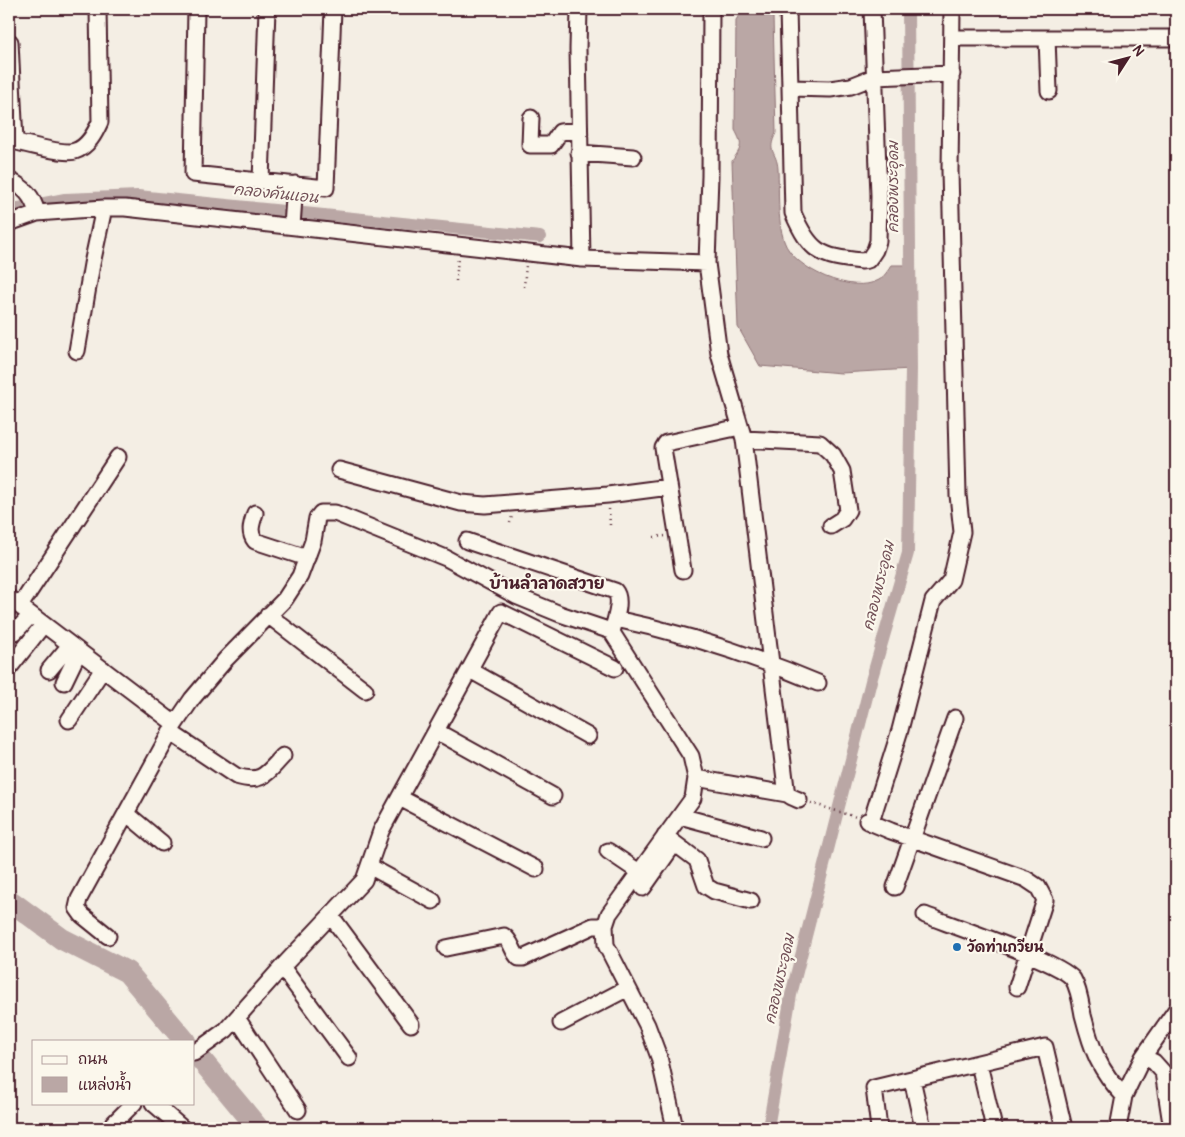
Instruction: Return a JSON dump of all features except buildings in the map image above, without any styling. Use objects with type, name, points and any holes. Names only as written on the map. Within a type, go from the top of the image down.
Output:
[{"type":"street","points":[[10,42],[12,141],[54,150],[74,152],[86,144],[96,132],[100,122],[98,9]]},
{"type":"street","points":[[196,9],[193,174],[326,188],[334,9]]},
{"type":"street","points":[[261,181],[267,9]]},
{"type":"street","points":[[579,9],[579,153],[582,259]]},
{"type":"street","points":[[696,778],[793,797],[770,663],[742,433],[719,354],[707,263],[710,176],[710,9]]},
{"type":"street","points":[[788,9],[793,213],[801,231],[814,249],[828,256],[862,261],[868,260],[875,250],[878,241],[878,76],[872,9]]},
{"type":"street","points":[[952,9],[953,38],[945,74],[950,171],[958,495],[962,532],[951,580],[933,601],[900,730],[869,821],[891,831],[1026,879],[1038,887],[1045,900],[1016,986]]},
{"type":"street","points":[[953,38],[1176,38]]},
{"type":"street","points":[[1047,38],[1049,91]]},
{"type":"street","points":[[790,88],[830,89],[851,86],[878,76],[945,74]]},
{"type":"street","points":[[531,118],[530,145],[551,145],[560,132],[579,130]]},
{"type":"street","points":[[579,153],[633,157]]},
{"type":"street","points":[[9,180],[21,186],[34,205]]},
{"type":"street","points":[[292,226],[295,185]]},
{"type":"street","points":[[9,222],[34,205],[125,208],[582,259],[707,263]]},
{"type":"street","points":[[76,351],[104,208]]},
{"type":"street","points":[[683,570],[663,448],[666,443],[742,433],[820,443],[833,455],[842,470],[848,510],[842,519],[831,526]]},
{"type":"street","points":[[9,634],[15,632],[118,457]]},
{"type":"street","points":[[340,470],[462,503],[485,505],[670,487]]},
{"type":"street","points":[[255,513],[250,529],[252,537],[256,541],[307,558]]},
{"type":"street","points":[[108,936],[82,915],[77,908],[79,899],[173,728],[192,699],[221,665],[285,599],[300,576],[313,541],[317,518],[321,513],[335,513],[446,558],[516,596],[560,614],[614,626],[644,625],[770,663],[818,683]]},
{"type":"street","points":[[467,541],[615,591],[618,596],[614,626],[691,756],[696,778],[693,798],[680,816],[670,840],[643,888]]},
{"type":"street","points":[[26,611],[103,669],[173,728],[236,776],[257,779],[265,774],[283,756]]},
{"type":"street","points":[[9,668],[26,611]]},
{"type":"street","points":[[195,1052],[226,1030],[364,880],[381,831],[501,612],[615,668]]},
{"type":"street","points":[[268,615],[365,690]]},
{"type":"street","points":[[50,670],[74,648]]},
{"type":"street","points":[[64,682],[74,648]]},
{"type":"street","points":[[69,720],[103,669]]},
{"type":"street","points":[[470,670],[588,736]]},
{"type":"street","points":[[895,887],[955,718]]},
{"type":"street","points":[[436,731],[554,796]]},
{"type":"street","points":[[400,798],[536,869]]},
{"type":"street","points":[[126,813],[162,843]]},
{"type":"street","points":[[680,816],[760,838]]},
{"type":"street","points":[[670,840],[639,872],[609,914],[605,926],[606,945],[647,1025],[659,1057],[675,1128]]},
{"type":"street","points":[[670,840],[697,860],[706,886],[714,891],[751,901]]},
{"type":"street","points":[[608,851],[639,872]]},
{"type":"street","points":[[369,866],[433,901]]},
{"type":"street","points":[[925,915],[1028,954],[1065,972],[1072,978],[1076,986],[1088,1034],[1101,1068],[1124,1096]]},
{"type":"street","points":[[331,916],[411,1024]]},
{"type":"street","points":[[446,948],[504,936],[507,938],[516,956],[523,958],[594,926],[605,926]]},
{"type":"street","points":[[282,967],[349,1058]]},
{"type":"street","points":[[561,1023],[628,988]]},
{"type":"street","points":[[1118,1128],[1124,1096],[1143,1057],[1176,1010]]},
{"type":"street","points":[[237,1018],[298,1110]]},
{"type":"street","points":[[879,1128],[874,1088],[1045,1047],[1064,1128]]},
{"type":"street","points":[[1143,1057],[1154,1062],[1163,1072],[1170,1117],[1174,1128]]},
{"type":"street","points":[[979,1064],[994,1128]]},
{"type":"street","points":[[912,1080],[923,1128]]},
{"type":"street","points":[[109,1128],[133,1104]]},
{"type":"street","points":[[154,1104],[182,1128]]},
{"type":"path","points":[[456,282],[460,244]]},
{"type":"path","points":[[524,288],[528,252]]},
{"type":"path","points":[[793,797],[869,821]]},
{"type":"water","points":[[743,9],[769,9],[773,17],[776,133],[772,148],[778,169],[779,215],[784,241],[799,261],[811,270],[840,282],[868,284],[881,279],[892,265],[910,265],[911,369],[841,373],[760,366],[738,327],[732,161],[740,146],[735,130],[736,20]]},
{"type":"waterway","name":"คลองพระอุดม","points":[[768,1128],[791,995],[871,681],[908,553],[911,369],[908,9]]},
{"type":"waterway","name":"คลองคันแอน","points":[[9,210],[65,199],[138,196],[540,237]]},
{"type":"waterway","points":[[9,900],[62,939],[127,972],[184,1040]]},
{"type":"waterway","points":[[195,1052],[258,1128]]},
{"type":"place","name":"วัดท่าเกวียน","points":[[957,947]]},
{"type":"district","name":"บ้านลำลาดสวาย","points":[[547,584]]}]
